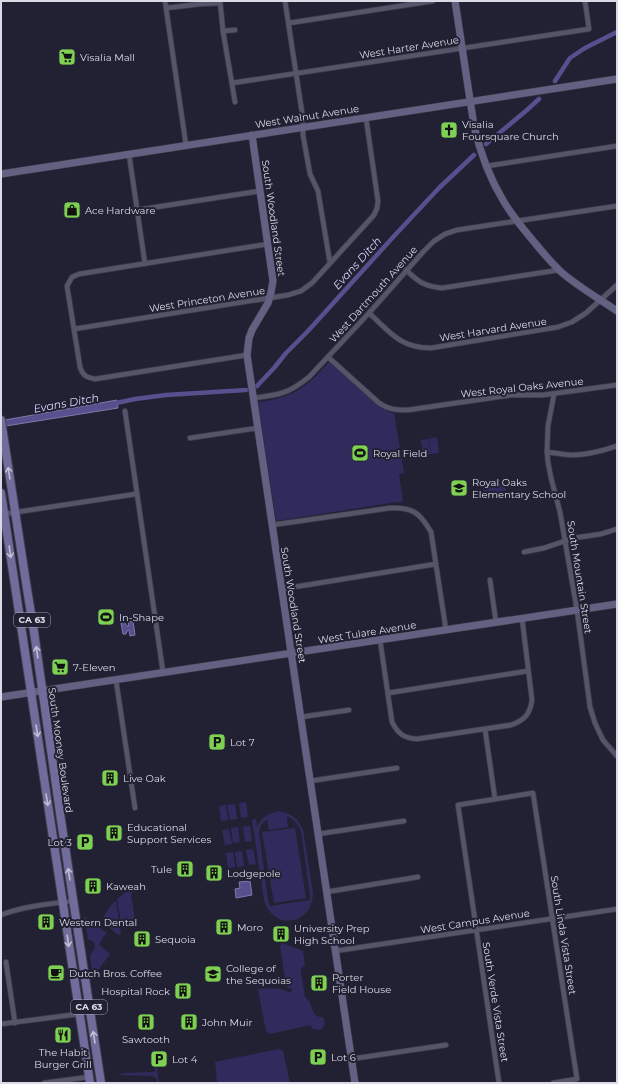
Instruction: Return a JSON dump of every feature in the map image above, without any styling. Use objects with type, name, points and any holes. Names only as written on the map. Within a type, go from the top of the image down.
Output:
[{"type":"main road","name":"South Mooney Boulevard","points":[[1,420],[101,1083]]},
{"type":"main road","points":[[1,432],[5,447]]},
{"type":"main road","name":"South Mooney Boulevard","points":[[1,493],[90,1080]]},
{"type":"street","points":[[165,1],[186,145]]},
{"type":"street","points":[[285,1],[303,119],[303,135],[310,174],[318,191],[330,263]]},
{"type":"street","points":[[288,23],[433,1]]},
{"type":"street","points":[[455,1],[474,126],[479,146],[504,201],[517,221],[559,270],[617,311]]},
{"type":"street","name":"West Harter Avenue","points":[[232,83],[589,29],[584,1]]},
{"type":"street","points":[[166,8],[220,2],[223,31],[235,102]]},
{"type":"street","points":[[223,31],[235,30]]},
{"type":"street","name":"West Walnut Avenue","points":[[1,174],[617,80]]},
{"type":"street","name":"West Princeton Avenue","points":[[74,328],[288,295],[301,291],[312,283],[374,215],[377,208],[378,201],[366,118]]},
{"type":"street","name":"South Woodland Street","points":[[252,135],[273,281],[266,307],[252,330],[249,338],[247,355],[355,1083]]},
{"type":"street","points":[[487,166],[617,146]]},
{"type":"street","points":[[130,154],[145,264]]},
{"type":"street","points":[[137,210],[260,190]]},
{"type":"street","name":"West Dartmouth Avenue","points":[[254,398],[276,396],[291,390],[309,377],[369,313],[406,270],[430,245],[445,234],[457,230],[617,206]]},
{"type":"street","points":[[247,355],[95,379],[86,377],[80,367],[68,286],[72,277],[79,274],[268,244]]},
{"type":"street","points":[[406,270],[420,283],[431,287],[442,288],[559,270]]},
{"type":"street","name":"West Harvard Avenue","points":[[369,313],[398,340],[419,348],[431,348],[558,327],[572,322],[586,313],[617,285]]},
{"type":"street","name":"West Royal Oaks Avenue","points":[[328,357],[379,403],[387,408],[398,410],[408,410],[511,395],[533,396],[617,385]]},
{"type":"street","name":"South Mountain Street","points":[[554,394],[548,426],[547,452],[551,478],[560,512],[577,610],[590,707],[595,723],[603,740],[617,756]]},
{"type":"street","points":[[125,411],[163,672]]},
{"type":"street","points":[[190,438],[258,428]]},
{"type":"street","points":[[547,452],[571,455],[597,452],[617,446]]},
{"type":"street","points":[[4,514],[136,494]]},
{"type":"street","points":[[272,525],[400,507],[416,513],[425,520],[431,532],[446,630]]},
{"type":"street","points":[[524,552],[544,548],[565,540],[601,534],[617,529]]},
{"type":"street","points":[[282,589],[436,564]]},
{"type":"street","points":[[490,580],[496,622]]},
{"type":"street","name":"West Tulare Avenue","points":[[1,697],[617,604]]},
{"type":"street","points":[[380,640],[392,722],[401,734],[408,738],[417,740],[511,726],[527,716],[531,709],[532,700],[522,618]]},
{"type":"street","points":[[388,693],[528,671]]},
{"type":"street","points":[[116,680],[135,808]]},
{"type":"street","points":[[301,717],[349,710]]},
{"type":"street","points":[[485,730],[495,799]]},
{"type":"street","points":[[310,781],[397,768]]},
{"type":"street","name":"South Linda Vista Street","points":[[495,799],[533,793],[577,1080],[553,1083]]},
{"type":"street","name":"South Verde Vista Street","points":[[495,799],[458,804],[499,1083]]},
{"type":"street","points":[[318,834],[404,821]]},
{"type":"street","points":[[326,892],[418,877]]},
{"type":"street","points":[[1,915],[21,908],[74,901]]},
{"type":"street","name":"West Campus Avenue","points":[[335,951],[617,909]]},
{"type":"street","points":[[6,962],[15,1022]]},
{"type":"street","points":[[1,1024],[79,1014]]},
{"type":"street","points":[[351,1059],[446,1044]]},
{"type":"street","points":[[44,1083],[90,1080]]},
{"type":"shaded area","points":[[329,362],[378,406],[394,413],[404,473],[399,474],[403,502],[276,521],[258,402],[281,398],[298,390],[314,378]]},
{"type":"shaded area","points":[[117,400],[118,408],[6,426],[5,420]]},
{"type":"shaded area","points":[[437,437],[439,453],[431,454],[429,439]]},
{"type":"shaded area","points":[[428,439],[431,454],[423,455],[421,440]]},
{"type":"shaded area","points":[[505,483],[506,491],[484,495],[483,487]]},
{"type":"shaded area","points":[[133,621],[135,635],[130,636],[129,630],[126,634],[123,634],[121,623],[124,622],[127,626],[129,626],[128,622]]},
{"type":"shaded area","points":[[246,802],[248,817],[241,818],[239,803]]},
{"type":"shaded area","points":[[235,804],[237,819],[230,820],[227,805]]},
{"type":"shaded area","points":[[226,805],[228,820],[221,821],[219,806]]},
{"type":"shaded area","points":[[278,811],[287,813],[294,817],[303,830],[313,893],[311,904],[306,912],[299,918],[292,920],[283,920],[275,917],[269,910],[264,900],[252,820],[256,819],[257,827],[263,818]],"holes":[[[287,816],[296,822],[301,831],[310,900],[270,906],[259,833],[261,825],[267,819],[269,830],[288,827]]]},
{"type":"shaded area","points":[[250,826],[252,841],[245,842],[243,827]]},
{"type":"shaded area","points":[[238,827],[240,842],[233,843],[231,828]]},
{"type":"shaded area","points":[[295,828],[306,898],[274,903],[262,832]]},
{"type":"shaded area","points":[[229,829],[232,844],[225,845],[222,830]]},
{"type":"shaded area","points":[[253,849],[256,864],[249,865],[246,850]]},
{"type":"shaded area","points":[[242,851],[244,866],[237,867],[235,852]]},
{"type":"shaded area","points":[[233,852],[235,867],[228,868],[226,853]]},
{"type":"shaded area","points":[[250,881],[252,895],[236,898],[235,889],[240,888],[239,882]]},
{"type":"shaded area","points":[[136,888],[137,892],[132,892],[131,895],[135,920],[121,923],[117,899]]},
{"type":"shaded area","points":[[115,901],[121,933],[120,935],[104,923],[105,914]]},
{"type":"shaded area","points":[[84,916],[107,933],[99,945],[110,954],[93,977],[90,956],[95,947],[94,942],[88,939]]},
{"type":"shaded area","points":[[282,943],[303,951],[305,965],[301,968],[301,973],[305,997],[311,1004],[313,1012],[316,1016],[323,1017],[325,1025],[320,1030],[312,1029],[311,1025],[270,1034],[266,1031],[258,989],[271,988],[291,993],[292,989],[288,988],[286,985],[280,946]]},
{"type":"shaded area","points":[[153,1048],[159,1083],[157,1083],[156,1078],[153,1076],[117,1075],[125,1073],[154,1072]]},
{"type":"shaded area","points":[[279,1049],[283,1051],[290,1083],[217,1083],[215,1062]]},
{"type":"waterway","name":"Evans Ditch","points":[[555,81],[570,58],[585,48],[617,32]]},
{"type":"waterway","name":"Evans Ditch","points":[[486,144],[539,99]]},
{"type":"waterway","name":"Evans Ditch","points":[[257,386],[439,188],[474,155]]},
{"type":"waterway","name":"Evans Ditch","points":[[112,404],[166,395],[246,390]]},
{"type":"place","name":"Visalia Mall","points":[[67,57]]},
{"type":"place","name":"Visalia Foursquare Church","points":[[449,130]]},
{"type":"place","name":"Ace Hardware","points":[[72,210]]},
{"type":"place","name":"Royal Field","points":[[360,453]]},
{"type":"place","name":"Royal Oaks Elementary School","points":[[459,488]]},
{"type":"place","name":"In-Shape","points":[[106,617]]},
{"type":"place","name":"7-Eleven","points":[[60,667]]},
{"type":"place","name":"Lot 7","points":[[217,742]]},
{"type":"place","name":"Live Oak","points":[[110,778]]},
{"type":"place","name":"Educational Support Services","points":[[114,833]]},
{"type":"place","name":"Lot 3","points":[[85,842]]},
{"type":"place","name":"Tule","points":[[185,869]]},
{"type":"place","name":"Lodgepole","points":[[214,873]]},
{"type":"place","name":"Kaweah","points":[[93,886]]},
{"type":"place","name":"Western Dental","points":[[46,922]]},
{"type":"place","name":"Moro","points":[[224,927]]},
{"type":"place","name":"University Prep High School","points":[[281,934]]},
{"type":"place","name":"Sequoia","points":[[142,939]]},
{"type":"place","name":"Dutch Bros. Coffee","points":[[56,973]]},
{"type":"place","name":"College of the Sequoias","points":[[213,974]]},
{"type":"place","name":"Porter Field House","points":[[319,983]]},
{"type":"place","name":"Hospital Rock","points":[[183,991]]},
{"type":"place","name":"Sawtooth","points":[[146,1022]]},
{"type":"place","name":"John Muir","points":[[189,1022]]},
{"type":"place","name":"The Habit Burger Grill","points":[[63,1035]]},
{"type":"place","name":"Lot 6","points":[[318,1057]]},
{"type":"place","name":"Lot 4","points":[[159,1059]]}]
